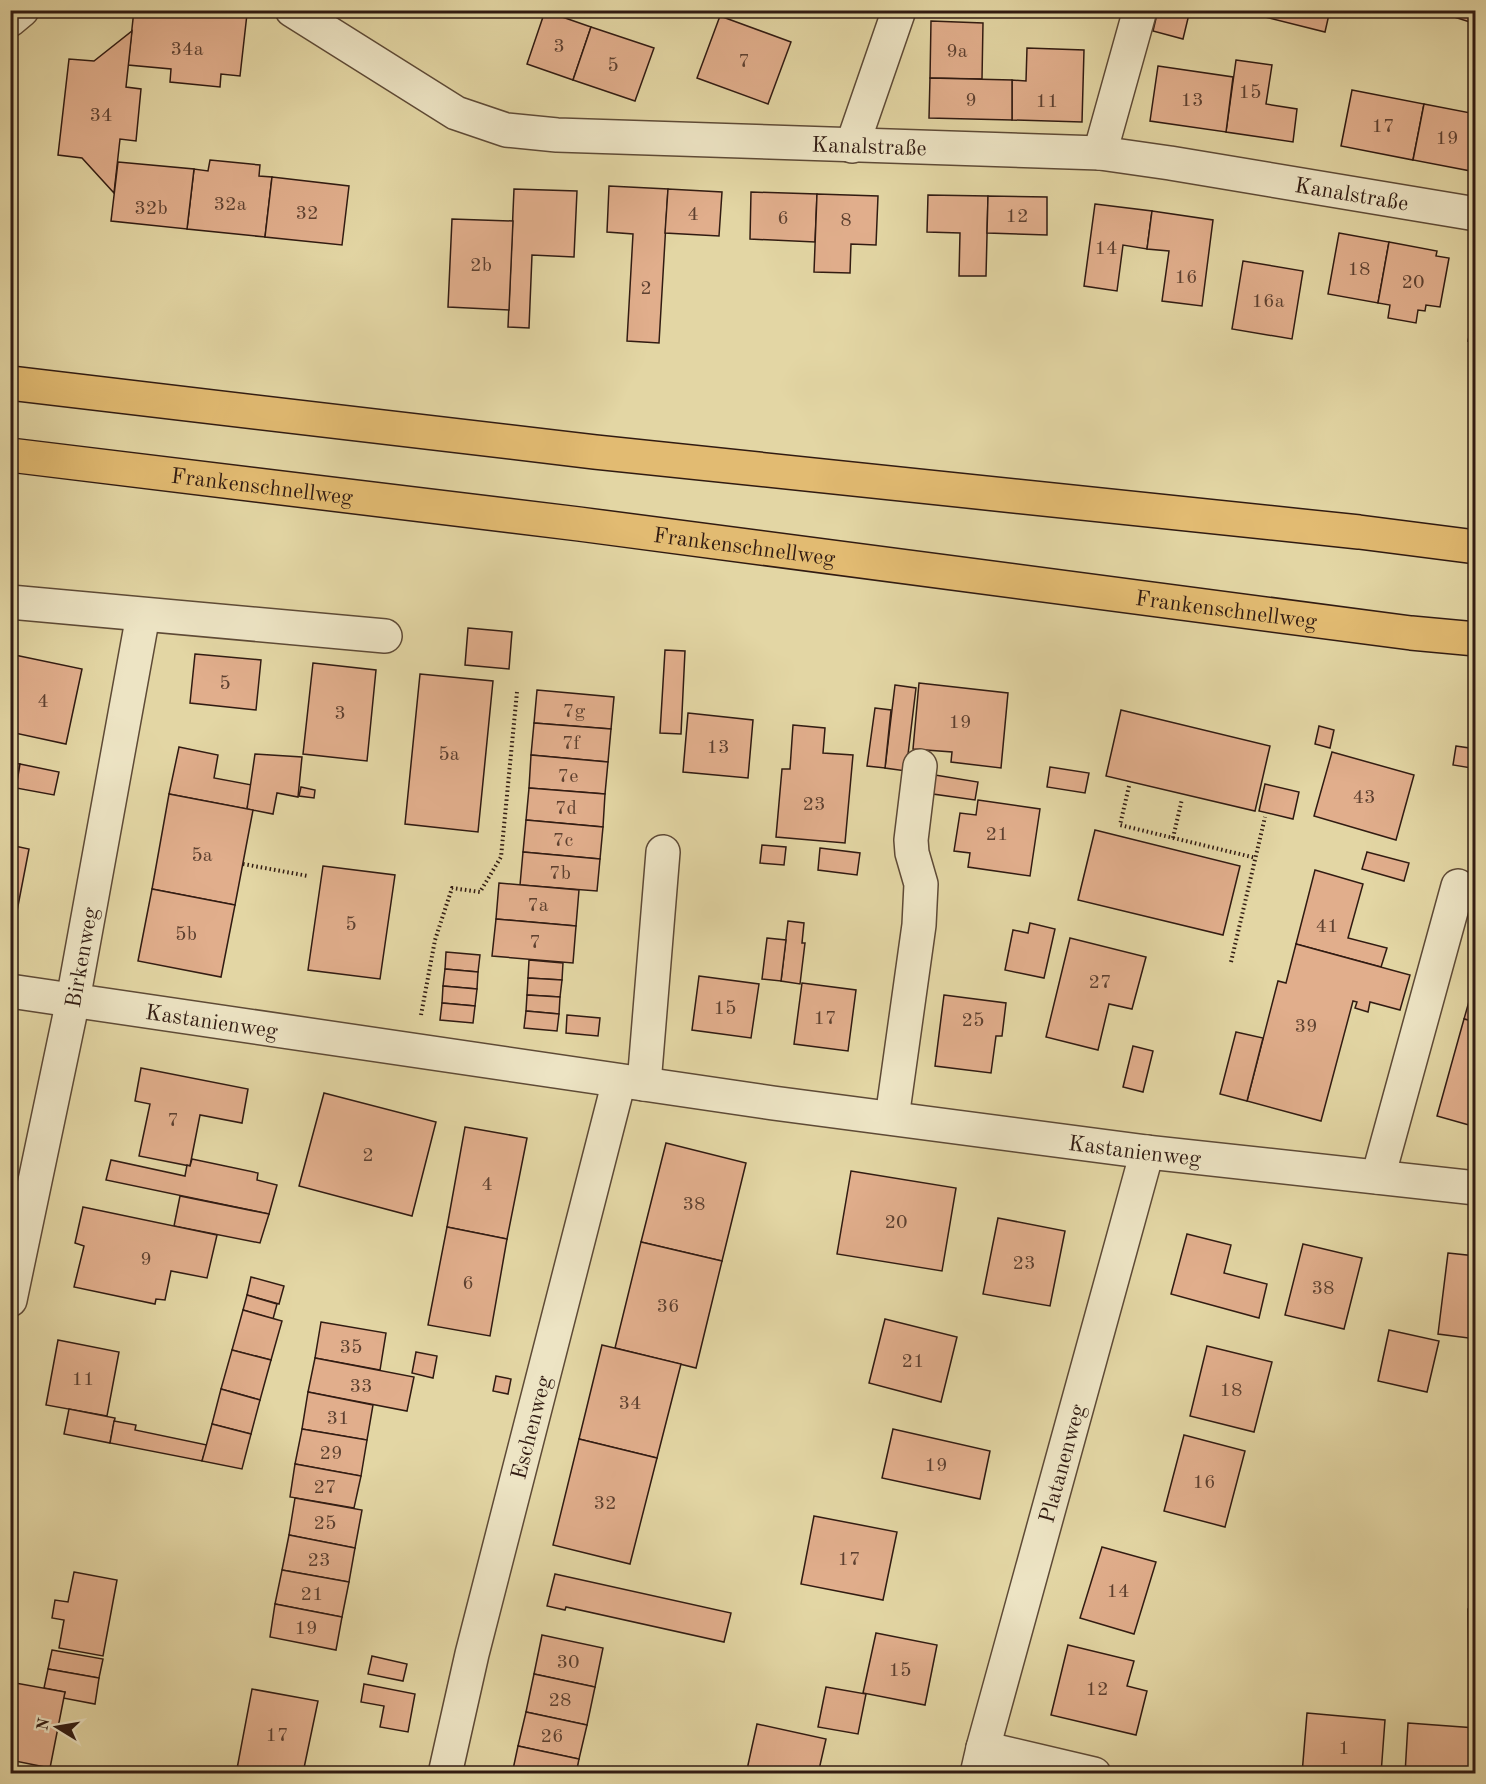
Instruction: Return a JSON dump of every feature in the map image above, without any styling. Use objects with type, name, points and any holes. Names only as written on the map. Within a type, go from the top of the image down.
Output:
[{"type":"highway","points":[[10,383],[606,453],[1359,532],[1476,547]]},
{"type":"highway","name":"Frankenschnellweg","points":[[10,455],[579,524],[1411,633],[1476,639]]},
{"type":"highway","points":[[1359,532],[1476,530]]},
{"type":"highway","points":[[1411,633],[1476,652]]},
{"type":"street","points":[[10,20],[22,10]]},
{"type":"street","name":"Kanalstraße","points":[[292,10],[456,113],[506,130],[557,135],[1100,153],[1476,214]]},
{"type":"street","points":[[852,146],[899,10]]},
{"type":"street","points":[[1100,153],[1140,10]]},
{"type":"street","points":[[10,602],[385,636]]},
{"type":"street","name":"Birkenweg","points":[[10,1300],[73,1000],[143,615]]},
{"type":"street","points":[[892,1118],[919,925],[921,884],[912,853],[911,840],[920,766]]},
{"type":"street","points":[[631,1082],[663,852]]},
{"type":"street","points":[[1378,1177],[1463,895]]},
{"type":"street","name":"Kastanienweg","points":[[10,991],[892,1118],[1147,1152],[1476,1188]]},
{"type":"street","name":"Eschenweg","points":[[445,1773],[472,1654],[631,1082]]},
{"type":"street","name":"Platanenweg","points":[[980,1761],[1147,1152]]},
{"type":"street","points":[[980,1761],[1094,1773]]},
{"type":"path","points":[[415,1050],[435,940],[452,888],[480,892],[501,857],[517,692]]},
{"type":"path","points":[[1129,786],[1120,825],[1256,858]]},
{"type":"path","points":[[1173,838],[1182,799]]},
{"type":"path","points":[[1231,962],[1265,817]]},
{"type":"path","points":[[243,864],[308,876]]},
{"type":"building","points":[[134,10],[210,10],[247,14],[240,76],[221,74],[220,87],[170,82],[171,69],[128,65]]},
{"type":"building","points":[[1158,10],[1190,10],[1183,39],[1153,31]]},
{"type":"building","points":[[1249,10],[1330,10],[1325,32],[1249,13]]},
{"type":"building","points":[[1453,10],[1476,10],[1476,24],[1451,16]]},
{"type":"building","points":[[545,11],[591,27],[573,80],[527,64]]},
{"type":"building","points":[[720,16],[791,42],[768,104],[697,78]]},
{"type":"building","points":[[931,21],[983,23],[982,79],[930,78]]},
{"type":"building","points":[[591,27],[654,48],[635,101],[573,80]]},
{"type":"building","points":[[132,31],[126,87],[141,89],[136,141],[120,139],[114,193],[82,158],[58,155],[69,59],[94,61]]},
{"type":"building","points":[[1027,48],[1084,50],[1082,122],[1012,120],[1012,80],[1026,81]]},
{"type":"building","points":[[1236,60],[1272,65],[1266,104],[1297,109],[1293,142],[1226,132]]},
{"type":"building","points":[[1158,66],[1233,77],[1226,132],[1150,121]]},
{"type":"building","points":[[930,78],[1012,80],[1012,120],[929,118]]},
{"type":"building","points":[[1352,90],[1424,104],[1413,160],[1341,146]]},
{"type":"building","points":[[1424,104],[1476,114],[1476,172],[1413,160]]},
{"type":"building","points":[[210,160],[260,165],[259,176],[272,177],[265,237],[187,229],[194,169],[208,171]]},
{"type":"building","points":[[118,162],[194,169],[187,229],[111,221]]},
{"type":"building","points":[[272,177],[349,186],[342,245],[265,237]]},
{"type":"building","points":[[609,186],[668,189],[659,343],[627,341],[633,234],[607,232]]},
{"type":"building","points":[[514,189],[577,191],[574,257],[532,255],[529,328],[508,327]]},
{"type":"building","points":[[668,189],[722,192],[719,236],[665,233]]},
{"type":"building","points":[[751,192],[817,194],[815,242],[750,239]]},
{"type":"building","points":[[817,194],[878,196],[876,245],[851,244],[850,273],[814,272]]},
{"type":"building","points":[[928,195],[988,196],[986,276],[959,276],[960,233],[927,232]]},
{"type":"building","points":[[988,196],[1047,197],[1047,235],[987,233]]},
{"type":"building","points":[[1095,204],[1152,211],[1147,249],[1123,245],[1117,291],[1084,286]]},
{"type":"building","points":[[1152,211],[1213,220],[1202,306],[1162,301],[1169,251],[1147,249]]},
{"type":"building","points":[[452,219],[513,221],[509,310],[448,307]]},
{"type":"building","points":[[1339,233],[1389,242],[1378,303],[1328,294]]},
{"type":"building","points":[[1389,242],[1437,251],[1436,256],[1449,258],[1440,307],[1426,305],[1425,311],[1418,310],[1416,323],[1388,318],[1390,305],[1378,303]]},
{"type":"building","points":[[1243,261],[1303,271],[1292,339],[1232,329]]},
{"type":"building","points":[[1476,302],[1476,342],[1468,341]]},
{"type":"building","points":[[468,628],[512,632],[509,669],[465,665]]},
{"type":"building","points":[[665,650],[685,651],[681,734],[660,733]]},
{"type":"building","points":[[10,654],[82,669],[66,744],[10,732]]},
{"type":"building","points":[[195,654],[261,660],[256,710],[190,703]]},
{"type":"building","points":[[313,663],[376,670],[367,761],[303,754]]},
{"type":"building","points":[[420,674],[493,681],[478,832],[405,824]]},
{"type":"building","points":[[919,683],[1008,693],[1001,768],[951,762],[952,752],[913,749]]},
{"type":"building","points":[[895,685],[916,688],[906,771],[885,768]]},
{"type":"building","points":[[537,690],[614,697],[611,729],[534,723]]},
{"type":"building","points":[[875,708],[891,710],[885,768],[867,766]]},
{"type":"building","points":[[1121,710],[1270,746],[1255,811],[1106,776]]},
{"type":"building","points":[[688,713],[753,720],[748,778],[683,772]]},
{"type":"building","points":[[534,723],[611,729],[608,762],[531,755]]},
{"type":"building","points":[[793,725],[825,728],[823,753],[853,755],[845,843],[776,837],[782,769],[790,769]]},
{"type":"building","points":[[1319,726],[1334,730],[1330,748],[1315,744]]},
{"type":"building","points":[[1456,746],[1476,749],[1476,786],[1469,785],[1472,768],[1453,765]]},
{"type":"building","points":[[179,747],[218,755],[214,778],[252,785],[247,809],[169,794]]},
{"type":"building","points":[[1332,752],[1414,775],[1396,840],[1314,816]]},
{"type":"building","points":[[255,754],[302,757],[298,797],[277,793],[273,814],[247,809]]},
{"type":"building","points":[[531,755],[608,762],[605,794],[529,788]]},
{"type":"building","points":[[10,762],[20,764],[16,788],[10,787]]},
{"type":"building","points":[[20,764],[59,772],[54,795],[16,788]]},
{"type":"building","points":[[1050,767],[1089,773],[1085,793],[1047,787]]},
{"type":"building","points":[[935,775],[978,782],[975,800],[933,794]]},
{"type":"building","points":[[1265,784],[1299,792],[1293,819],[1259,811]]},
{"type":"building","points":[[301,787],[315,790],[314,798],[299,796]]},
{"type":"building","points":[[529,788],[605,794],[603,827],[526,820]]},
{"type":"building","points":[[169,794],[253,810],[235,905],[152,889]]},
{"type":"building","points":[[978,800],[1040,809],[1030,876],[968,867],[970,853],[954,851],[960,813],[976,815]]},
{"type":"building","points":[[526,820],[603,827],[600,859],[523,852]]},
{"type":"building","points":[[1095,830],[1240,866],[1223,935],[1078,900]]},
{"type":"building","points":[[10,845],[29,849],[17,911],[10,909]]},
{"type":"building","points":[[762,845],[786,847],[784,865],[760,863]]},
{"type":"building","points":[[820,848],[860,853],[857,875],[818,870]]},
{"type":"building","points":[[523,852],[600,859],[597,891],[520,885]]},
{"type":"building","points":[[1367,852],[1409,863],[1404,881],[1362,869]]},
{"type":"building","points":[[323,866],[395,875],[380,979],[308,970]]},
{"type":"building","points":[[1315,870],[1363,884],[1348,938],[1387,948],[1381,967],[1296,944]]},
{"type":"building","points":[[499,883],[579,890],[576,926],[496,919]]},
{"type":"building","points":[[152,889],[235,905],[221,977],[138,961]]},
{"type":"building","points":[[496,919],[576,926],[573,963],[492,956]]},
{"type":"building","points":[[788,921],[804,923],[802,943],[805,943],[800,984],[781,981]]},
{"type":"building","points":[[1030,923],[1055,929],[1044,978],[1005,970],[1013,930],[1028,933]]},
{"type":"building","points":[[767,938],[786,940],[781,981],[762,979]]},
{"type":"building","points":[[1070,938],[1146,957],[1132,1009],[1109,1004],[1098,1050],[1046,1037]]},
{"type":"building","points":[[1296,944],[1410,975],[1400,1010],[1370,1002],[1368,1012],[1355,1008],[1357,1002],[1353,1001],[1321,1121],[1247,1101],[1278,981],[1286,983]]},
{"type":"building","points":[[446,952],[480,955],[478,972],[445,969]]},
{"type":"building","points":[[529,960],[563,963],[562,980],[528,978]]},
{"type":"building","points":[[445,969],[478,972],[477,989],[443,986]]},
{"type":"building","points":[[699,976],[759,984],[751,1038],[692,1030]]},
{"type":"building","points":[[1476,977],[1476,1022],[1464,1019]]},
{"type":"building","points":[[528,978],[562,980],[560,997],[527,995]]},
{"type":"building","points":[[802,983],[856,990],[848,1051],[794,1044]]},
{"type":"building","points":[[443,986],[477,989],[475,1006],[442,1003]]},
{"type":"building","points":[[527,995],[560,997],[559,1014],[526,1011]]},
{"type":"building","points":[[944,995],[1006,1003],[1002,1036],[996,1036],[991,1073],[935,1066]]},
{"type":"building","points":[[442,1003],[475,1006],[473,1023],[440,1020]]},
{"type":"building","points":[[526,1011],[559,1014],[557,1031],[524,1028]]},
{"type":"building","points":[[567,1015],[600,1018],[598,1036],[566,1033]]},
{"type":"building","points":[[1464,1019],[1476,1022],[1476,1127],[1437,1116]]},
{"type":"building","points":[[1236,1032],[1263,1038],[1247,1101],[1220,1094]]},
{"type":"building","points":[[1133,1046],[1153,1051],[1143,1092],[1123,1087]]},
{"type":"building","points":[[141,1068],[248,1089],[242,1123],[200,1115],[190,1166],[139,1156],[150,1104],[135,1101]]},
{"type":"building","points":[[324,1093],[436,1122],[412,1216],[299,1186]]},
{"type":"building","points":[[465,1127],[527,1138],[507,1239],[447,1227]]},
{"type":"building","points":[[666,1143],[746,1163],[722,1261],[641,1242]]},
{"type":"building","points":[[192,1159],[258,1173],[257,1180],[277,1185],[269,1214],[106,1180],[111,1160],[185,1176],[187,1165],[190,1166]]},
{"type":"building","points":[[851,1171],[956,1188],[942,1271],[837,1254]]},
{"type":"building","points":[[180,1196],[269,1214],[260,1243],[174,1226]]},
{"type":"building","points":[[83,1207],[217,1235],[207,1278],[171,1271],[165,1300],[156,1299],[155,1304],[74,1287],[84,1246],[75,1243]]},
{"type":"building","points":[[998,1218],[1065,1231],[1050,1306],[983,1294]]},
{"type":"building","points":[[447,1227],[507,1239],[490,1336],[428,1325]]},
{"type":"building","points":[[1187,1234],[1231,1245],[1224,1273],[1267,1284],[1259,1318],[1171,1294]]},
{"type":"building","points":[[641,1242],[722,1261],[696,1368],[615,1348]]},
{"type":"building","points":[[1303,1244],[1362,1258],[1344,1329],[1285,1315]]},
{"type":"building","points":[[1448,1253],[1476,1256],[1476,1339],[1438,1334]]},
{"type":"building","points":[[251,1277],[284,1286],[279,1304],[247,1295]]},
{"type":"building","points":[[247,1295],[277,1304],[273,1319],[243,1310]]},
{"type":"building","points":[[243,1310],[282,1321],[271,1360],[232,1350]]},
{"type":"building","points":[[885,1319],[957,1337],[941,1402],[869,1383]]},
{"type":"building","points":[[321,1322],[386,1333],[380,1370],[315,1358]]},
{"type":"building","points":[[1389,1330],[1439,1341],[1427,1392],[1378,1381]]},
{"type":"building","points":[[58,1340],[119,1352],[107,1416],[46,1405]]},
{"type":"building","points":[[602,1345],[681,1364],[657,1458],[579,1439]]},
{"type":"building","points":[[1207,1346],[1272,1362],[1254,1432],[1190,1416]]},
{"type":"building","points":[[232,1350],[271,1360],[260,1400],[221,1389]]},
{"type":"building","points":[[416,1352],[437,1356],[433,1378],[412,1373]]},
{"type":"building","points":[[315,1358],[414,1377],[407,1411],[308,1392]]},
{"type":"building","points":[[496,1376],[511,1379],[508,1394],[493,1391]]},
{"type":"building","points":[[221,1389],[260,1400],[251,1434],[212,1424]]},
{"type":"building","points":[[308,1392],[373,1405],[367,1440],[302,1429]]},
{"type":"building","points":[[69,1409],[115,1418],[110,1443],[64,1434]]},
{"type":"building","points":[[114,1421],[136,1425],[135,1430],[207,1445],[202,1461],[110,1443]]},
{"type":"building","points":[[212,1424],[251,1434],[242,1469],[202,1461]]},
{"type":"building","points":[[302,1429],[367,1440],[361,1476],[295,1464]]},
{"type":"building","points":[[893,1429],[990,1451],[980,1499],[882,1478]]},
{"type":"building","points":[[1184,1435],[1245,1451],[1225,1527],[1164,1511]]},
{"type":"building","points":[[579,1439],[657,1458],[630,1564],[553,1545]]},
{"type":"building","points":[[295,1464],[361,1476],[354,1508],[290,1497]]},
{"type":"building","points":[[295,1498],[362,1510],[355,1548],[289,1535]]},
{"type":"building","points":[[814,1516],[897,1532],[883,1600],[801,1584]]},
{"type":"building","points":[[289,1535],[355,1548],[349,1582],[282,1570]]},
{"type":"building","points":[[1102,1547],[1156,1562],[1134,1634],[1080,1618]]},
{"type":"building","points":[[282,1570],[349,1582],[342,1617],[275,1604]]},
{"type":"building","points":[[74,1572],[117,1580],[103,1656],[59,1648],[64,1620],[52,1618],[55,1600],[68,1602]]},
{"type":"building","points":[[555,1574],[731,1613],[724,1642],[566,1607],[565,1610],[547,1606]]},
{"type":"building","points":[[275,1604],[342,1617],[336,1650],[270,1637]]},
{"type":"building","points":[[1468,1609],[1476,1609],[1476,1689],[1469,1689]]},
{"type":"building","points":[[876,1633],[937,1645],[925,1705],[863,1693]]},
{"type":"building","points":[[542,1635],[603,1648],[595,1687],[534,1674]]},
{"type":"building","points":[[1068,1645],[1134,1661],[1127,1686],[1147,1691],[1136,1735],[1051,1715]]},
{"type":"building","points":[[52,1650],[103,1659],[99,1678],[48,1669]]},
{"type":"building","points":[[372,1656],[407,1664],[403,1681],[368,1674]]},
{"type":"building","points":[[48,1669],[99,1678],[95,1704],[63,1698],[65,1692],[44,1688]]},
{"type":"building","points":[[534,1674],[595,1687],[587,1725],[526,1712]]},
{"type":"building","points":[[10,1682],[65,1692],[50,1768],[10,1760]]},
{"type":"building","points":[[364,1684],[415,1694],[408,1732],[380,1727],[384,1706],[361,1702]]},
{"type":"building","points":[[826,1687],[866,1694],[858,1734],[818,1727]]},
{"type":"building","points":[[252,1689],[318,1701],[304,1768],[299,1767],[298,1774],[236,1774]]},
{"type":"building","points":[[526,1712],[587,1725],[579,1759],[518,1746]]},
{"type":"building","points":[[1307,1713],[1385,1720],[1381,1774],[1302,1774]]},
{"type":"building","points":[[1408,1723],[1476,1728],[1476,1774],[1405,1774]]},
{"type":"building","points":[[757,1724],[826,1739],[818,1774],[746,1774]]},
{"type":"building","points":[[518,1746],[579,1759],[576,1774],[512,1774]]}]
